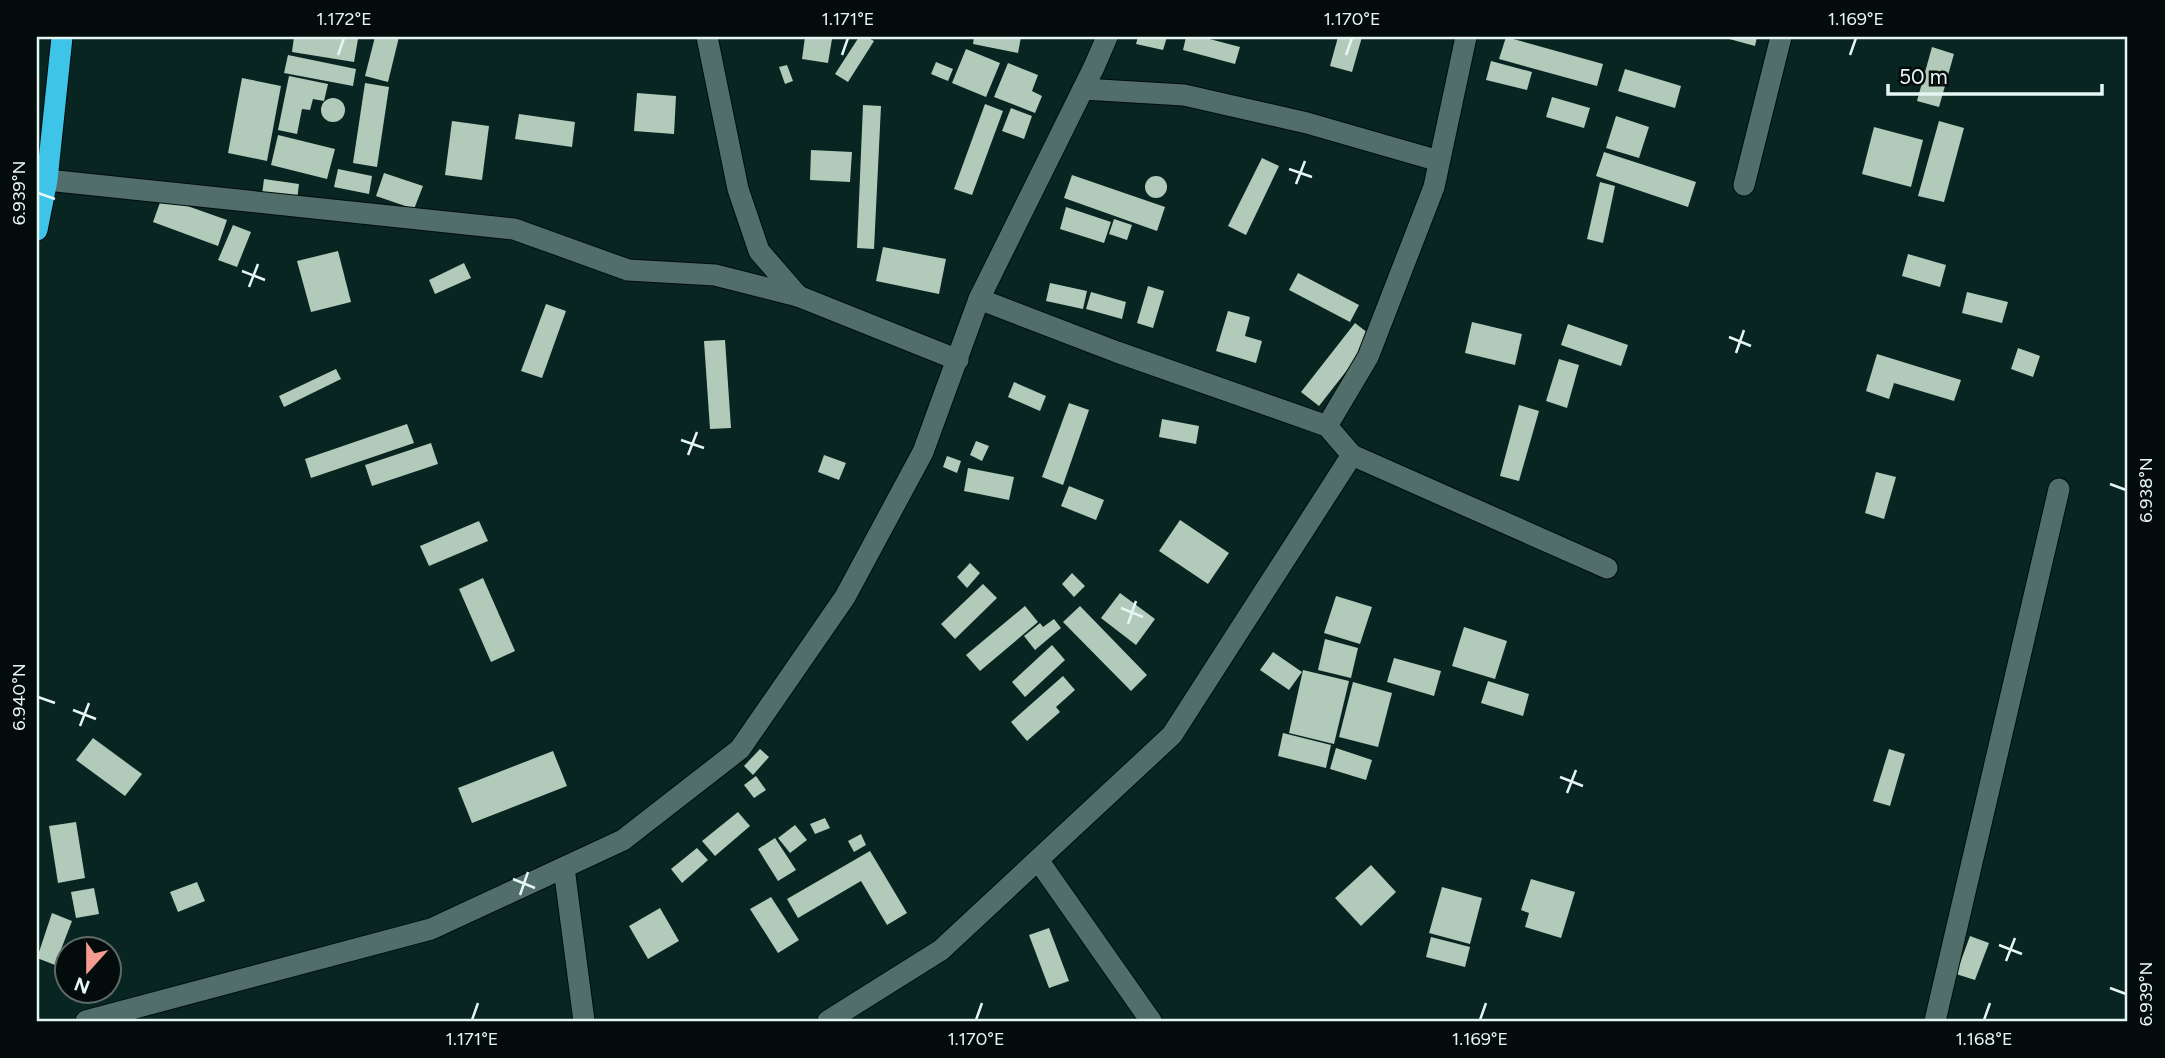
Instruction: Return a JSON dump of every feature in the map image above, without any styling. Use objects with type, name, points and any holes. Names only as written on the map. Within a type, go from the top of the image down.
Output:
[{"type":"highway","points":[[37,230],[47,180],[62,37]]},
{"type":"street","points":[[708,37],[738,189],[759,251],[798,296]]},
{"type":"street","points":[[86,1021],[431,929],[623,840],[740,749],[845,597],[923,452],[979,299],[1107,37]]},
{"type":"street","points":[[1327,425],[1368,357],[1434,187],[1466,37]]},
{"type":"street","points":[[1744,186],[1781,37]]},
{"type":"street","points":[[1083,89],[1184,95],[1307,123],[1439,161]]},
{"type":"street","points":[[47,180],[514,229],[628,270],[715,275],[798,296],[958,360]]},
{"type":"street","points":[[979,299],[1117,352],[1327,425],[1352,455],[1607,568]]},
{"type":"street","points":[[828,1021],[940,950],[1172,735],[1352,455]]},
{"type":"street","points":[[1935,1021],[2059,489]]},
{"type":"street","points":[[1038,860],[1151,1021]]},
{"type":"street","points":[[564,867],[584,1021]]},
{"type":"building","points":[[294,37],[358,39],[354,62],[292,52]]},
{"type":"building","points":[[375,37],[399,37],[388,82],[365,76]]},
{"type":"building","points":[[805,37],[832,39],[828,63],[802,59]]},
{"type":"building","points":[[859,37],[874,41],[848,82],[835,74]]},
{"type":"building","points":[[974,37],[1021,37],[1018,53],[973,44]]},
{"type":"building","points":[[1138,37],[1167,37],[1163,50],[1136,44]]},
{"type":"building","points":[[1186,37],[1202,37],[1240,47],[1235,64],[1183,50]]},
{"type":"building","points":[[1338,37],[1362,37],[1352,72],[1330,66]]},
{"type":"building","points":[[1506,37],[1603,64],[1597,86],[1499,59]]},
{"type":"building","points":[[1722,37],[1757,37],[1755,46]]},
{"type":"building","points":[[1932,47],[1954,54],[1939,107],[1917,101]]},
{"type":"building","points":[[966,49],[1000,63],[986,97],[952,83]]},
{"type":"building","points":[[288,55],[356,69],[353,86],[284,73]]},
{"type":"building","points":[[1491,61],[1532,72],[1527,90],[1486,80]]},
{"type":"building","points":[[936,62],[953,69],[948,81],[931,74]]},
{"type":"building","points":[[1008,63],[1038,75],[1032,91],[1042,96],[1035,113],[994,97]]},
{"type":"building","points":[[787,65],[793,81],[785,84],[779,67]]},
{"type":"building","points":[[1625,69],[1681,86],[1675,108],[1618,91]]},
{"type":"building","points":[[289,76],[328,84],[324,101],[313,99],[310,110],[302,109],[297,134],[278,130]]},
{"type":"building","points":[[242,78],[281,86],[267,161],[228,153]]},
{"type":"building","points":[[365,83],[389,87],[377,167],[353,163]]},
{"type":"building","points":[[637,93],[676,96],[674,134],[634,131]]},
{"type":"building","points":[[1552,97],[1590,108],[1584,128],[1546,117]]},
{"type":"building","points":[[333,98],[341,102],[345,110],[341,118],[333,122],[325,118],[321,110],[325,102]]},
{"type":"building","points":[[985,104],[1003,111],[972,195],[954,189]]},
{"type":"building","points":[[863,105],[881,106],[874,249],[857,248]]},
{"type":"building","points":[[1011,108],[1032,116],[1024,139],[1002,131]]},
{"type":"building","points":[[519,114],[575,122],[572,147],[515,139]]},
{"type":"building","points":[[1616,116],[1649,127],[1639,158],[1606,148]]},
{"type":"building","points":[[452,121],[489,126],[482,180],[445,175]]},
{"type":"building","points":[[1939,121],[1964,128],[1944,202],[1918,196]]},
{"type":"building","points":[[1874,127],[1923,140],[1911,187],[1862,174]]},
{"type":"building","points":[[278,135],[335,149],[327,179],[271,165]]},
{"type":"building","points":[[811,150],[852,152],[850,182],[810,180]]},
{"type":"building","points":[[1604,152],[1696,182],[1688,207],[1596,176]]},
{"type":"building","points":[[1262,158],[1279,166],[1246,235],[1228,226]]},
{"type":"building","points":[[338,169],[372,176],[369,194],[334,187]]},
{"type":"building","points":[[384,173],[423,186],[414,209],[376,196]]},
{"type":"building","points":[[1072,175],[1165,207],[1157,231],[1064,198]]},
{"type":"building","points":[[1156,176],[1166,183],[1167,187],[1160,197],[1156,198],[1146,191],[1145,187],[1152,177]]},
{"type":"building","points":[[264,179],[299,184],[297,200],[262,195]]},
{"type":"building","points":[[1600,182],[1615,186],[1603,243],[1587,239]]},
{"type":"building","points":[[162,197],[227,220],[218,246],[153,222]]},
{"type":"building","points":[[1066,207],[1111,222],[1104,243],[1060,229]]},
{"type":"building","points":[[1114,219],[1132,225],[1127,240],[1109,234]]},
{"type":"building","points":[[233,225],[251,232],[237,267],[218,260]]},
{"type":"building","points":[[883,247],[946,259],[939,294],[876,281]]},
{"type":"building","points":[[338,251],[351,302],[311,312],[297,261]]},
{"type":"building","points":[[1908,254],[1946,265],[1940,287],[1902,276]]},
{"type":"building","points":[[464,263],[471,278],[435,294],[429,280]]},
{"type":"building","points":[[1298,273],[1359,305],[1350,322],[1289,290]]},
{"type":"building","points":[[1050,283],[1087,291],[1083,309],[1046,301]]},
{"type":"building","points":[[1148,286],[1164,291],[1153,328],[1137,323]]},
{"type":"building","points":[[1091,292],[1126,302],[1122,319],[1086,309]]},
{"type":"building","points":[[1967,292],[2008,302],[2002,323],[1962,313]]},
{"type":"building","points":[[546,304],[566,311],[542,378],[521,371]]},
{"type":"building","points":[[1228,311],[1250,317],[1245,336],[1262,341],[1256,363],[1216,351]]},
{"type":"building","points":[[1472,322],[1522,334],[1515,365],[1465,353]]},
{"type":"building","points":[[1355,323],[1373,337],[1319,406],[1301,392]]},
{"type":"building","points":[[1568,324],[1628,345],[1621,366],[1561,345]]},
{"type":"building","points":[[725,340],[731,428],[710,429],[704,341]]},
{"type":"building","points":[[2018,348],[2040,356],[2033,377],[2011,369]]},
{"type":"building","points":[[1877,354],[1961,380],[1954,401],[1894,383],[1889,399],[1866,391]]},
{"type":"building","points":[[1559,359],[1579,365],[1567,408],[1546,401]]},
{"type":"building","points":[[336,369],[341,379],[284,407],[279,396]]},
{"type":"building","points":[[1014,382],[1046,396],[1040,411],[1008,397]]},
{"type":"building","points":[[1069,403],[1089,410],[1063,485],[1042,477]]},
{"type":"building","points":[[1519,405],[1539,411],[1519,481],[1500,476]]},
{"type":"building","points":[[1162,419],[1199,426],[1196,444],[1159,437]]},
{"type":"building","points":[[407,424],[414,443],[311,478],[305,459]]},
{"type":"building","points":[[976,441],[989,446],[982,461],[970,455]]},
{"type":"building","points":[[431,443],[438,464],[372,486],[365,465]]},
{"type":"building","points":[[824,455],[846,463],[839,480],[818,472]]},
{"type":"building","points":[[947,456],[961,461],[957,473],[943,467]]},
{"type":"building","points":[[968,468],[1014,477],[1009,500],[964,491]]},
{"type":"building","points":[[1876,472],[1896,477],[1884,519],[1865,513]]},
{"type":"building","points":[[1069,486],[1104,500],[1096,520],[1061,506]]},
{"type":"building","points":[[1180,520],[1229,553],[1208,584],[1159,551]]},
{"type":"building","points":[[479,521],[488,541],[429,566],[420,546]]},
{"type":"building","points":[[970,563],[980,573],[967,588],[957,577]]},
{"type":"building","points":[[1072,573],[1085,586],[1074,597],[1062,584]]},
{"type":"building","points":[[483,578],[515,651],[491,662],[459,589]]},
{"type":"building","points":[[983,584],[997,598],[955,639],[941,624]]},
{"type":"building","points":[[1120,593],[1155,619],[1136,645],[1101,618]]},
{"type":"building","points":[[1336,596],[1372,607],[1360,644],[1324,633]]},
{"type":"building","points":[[1025,606],[1038,622],[980,671],[966,655]]},
{"type":"building","points":[[1080,606],[1147,675],[1131,691],[1063,622]]},
{"type":"building","points":[[1054,619],[1061,628],[1035,650],[1024,636],[1040,623],[1043,627]]},
{"type":"building","points":[[1464,627],[1507,641],[1495,679],[1452,666]]},
{"type":"building","points":[[1325,639],[1358,648],[1351,678],[1318,670]]},
{"type":"building","points":[[1052,645],[1065,660],[1025,697],[1012,682]]},
{"type":"building","points":[[1273,652],[1302,672],[1289,690],[1260,670]]},
{"type":"building","points":[[1394,658],[1441,671],[1434,696],[1387,682]]},
{"type":"building","points":[[1303,670],[1349,681],[1334,744],[1289,733]]},
{"type":"building","points":[[1063,676],[1075,690],[1056,707],[1060,712],[1027,741],[1011,722]]},
{"type":"building","points":[[1488,681],[1529,694],[1523,716],[1481,703]]},
{"type":"building","points":[[1353,682],[1392,693],[1378,747],[1339,737]]},
{"type":"building","points":[[1283,733],[1331,745],[1326,768],[1278,756]]},
{"type":"building","points":[[93,738],[142,774],[125,796],[76,760]]},
{"type":"building","points":[[1336,748],[1372,760],[1366,780],[1330,769]]},
{"type":"building","points":[[760,749],[769,757],[753,775],[744,766]]},
{"type":"building","points":[[1889,749],[1905,754],[1890,806],[1873,801]]},
{"type":"building","points":[[553,751],[567,786],[472,823],[458,788]]},
{"type":"building","points":[[756,776],[766,790],[754,798],[744,785]]},
{"type":"building","points":[[738,812],[750,826],[715,856],[702,841]]},
{"type":"building","points":[[825,818],[830,828],[815,834],[810,824]]},
{"type":"building","points":[[76,822],[85,878],[58,883],[49,826]]},
{"type":"building","points":[[795,825],[807,840],[790,853],[778,838]]},
{"type":"building","points":[[861,834],[866,845],[854,852],[848,841]]},
{"type":"building","points":[[775,838],[796,870],[778,881],[758,849]]},
{"type":"building","points":[[697,848],[708,860],[682,883],[671,869]]},
{"type":"building","points":[[870,851],[907,913],[887,925],[861,881],[798,918],[787,899]]},
{"type":"building","points":[[1371,865],[1396,892],[1361,926],[1335,898]]},
{"type":"building","points":[[1531,879],[1575,892],[1561,938],[1525,927],[1529,913],[1521,910]]},
{"type":"building","points":[[197,882],[205,901],[178,912],[170,892]]},
{"type":"building","points":[[1442,887],[1482,898],[1470,944],[1429,933]]},
{"type":"building","points":[[94,888],[99,914],[76,918],[71,892]]},
{"type":"building","points":[[771,897],[799,940],[778,953],[750,909]]},
{"type":"building","points":[[660,908],[679,941],[648,959],[629,926]]},
{"type":"building","points":[[52,913],[72,921],[66,936],[52,936],[52,964],[37,958]]},
{"type":"building","points":[[1049,928],[1069,981],[1049,988],[1029,935]]},
{"type":"building","points":[[1970,936],[1989,943],[1975,980],[1956,974]]},
{"type":"building","points":[[1431,937],[1470,947],[1465,967],[1426,957]]}]
